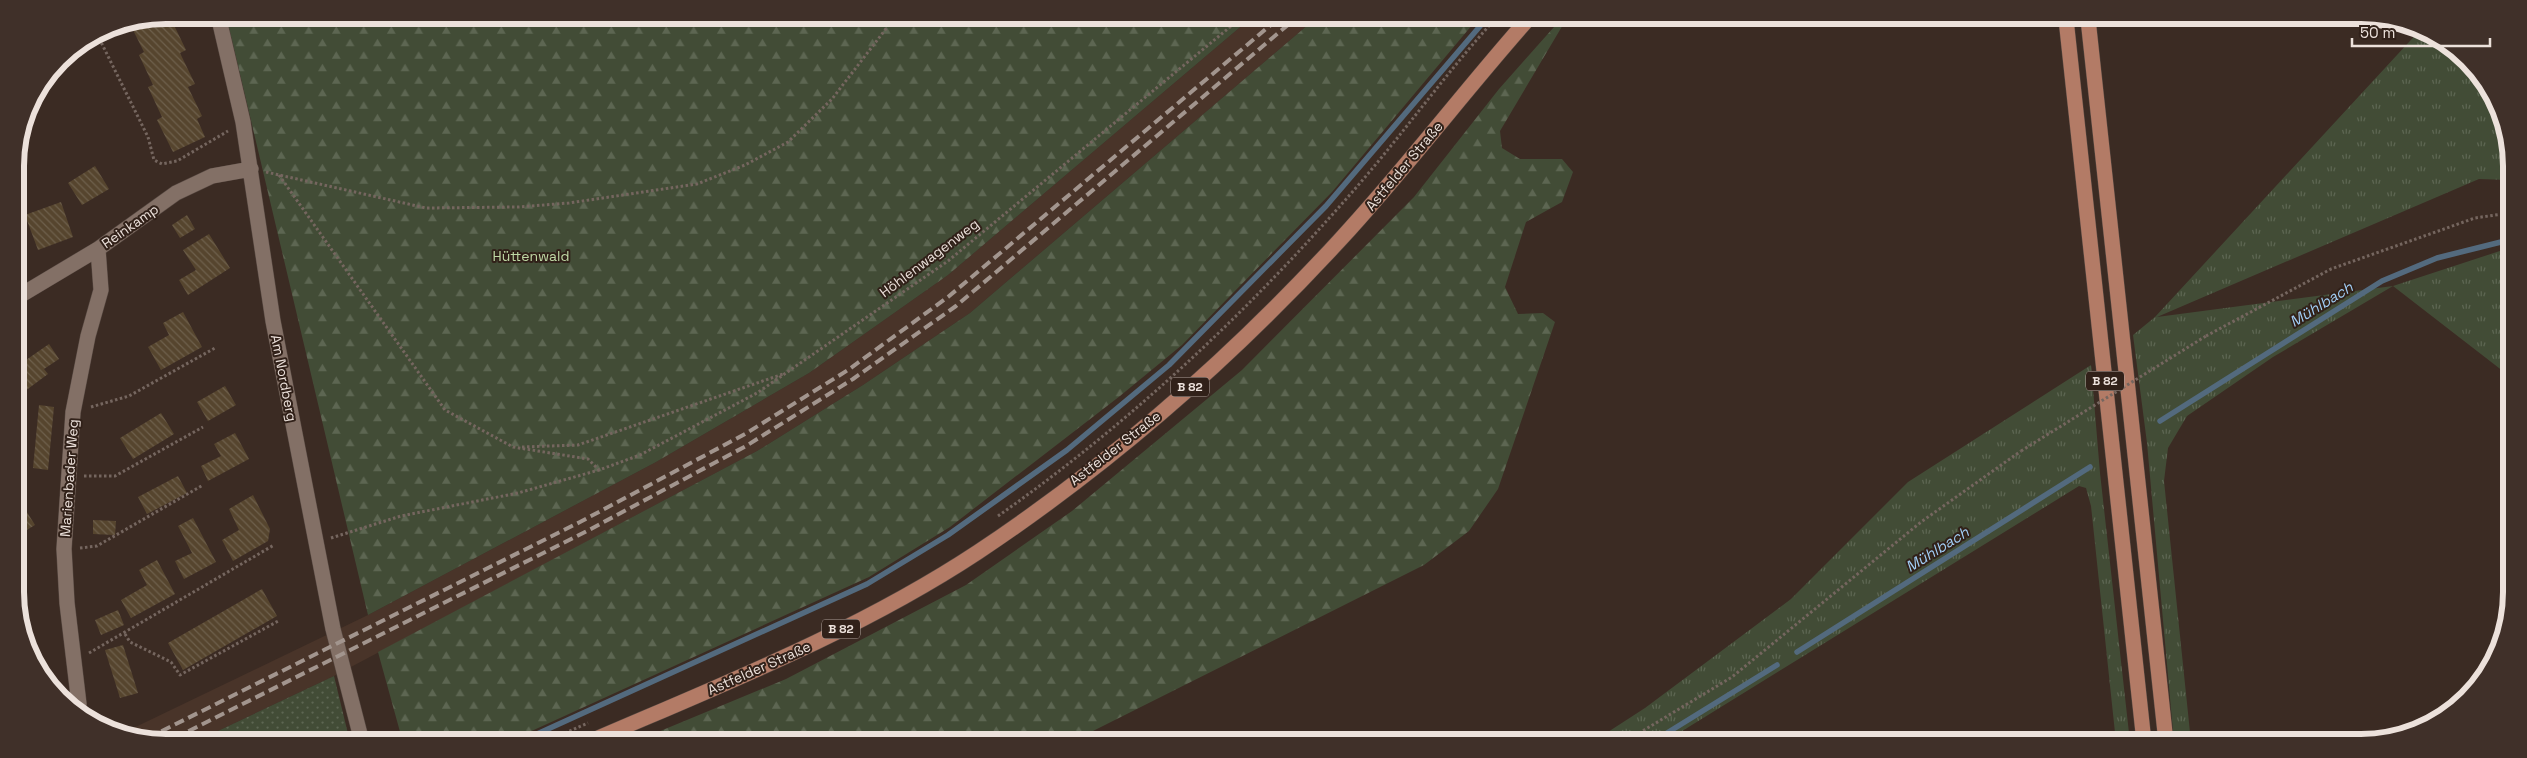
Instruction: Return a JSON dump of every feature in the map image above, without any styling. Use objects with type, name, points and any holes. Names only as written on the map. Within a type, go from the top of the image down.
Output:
[{"type":"main road","name":"Astfelder Straße","points":[[608,734],[743,676],[865,617],[979,551],[1066,488],[1175,400],[1250,332],[1373,203],[1524,24]]},
{"type":"main road","name":"B 82","points":[[2067,24],[2143,734]]},
{"type":"main road","name":"B 82","points":[[2089,24],[2165,734]]},
{"type":"street","name":"Am Nordberg","points":[[220,24],[243,122],[273,321],[333,629],[360,734]]},
{"type":"street","name":"Reinkamp","points":[[24,293],[98,249],[176,193],[212,176],[251,169]]},
{"type":"street","name":"Marienbader Weg","points":[[78,704],[75,660],[67,603],[64,548],[73,412],[88,336],[102,290],[98,249]]},
{"type":"path","points":[[599,470],[588,459],[514,447],[445,410],[279,175],[426,208],[518,207],[569,203],[697,184],[746,165],[788,142],[832,99],[890,24]]},
{"type":"path","name":"Höhlenwagenweg","points":[[316,542],[401,516],[518,493],[599,470],[640,455],[757,393],[948,261],[1235,24]]},
{"type":"path","points":[[996,517],[1146,401],[1208,345],[1355,189],[1491,24]]},
{"type":"path","points":[[100,40],[148,137],[154,160],[162,164],[177,161],[243,122]]},
{"type":"path","points":[[1638,734],[1732,677],[1922,522],[2021,451],[2206,336],[2331,269],[2475,218],[2503,213]]},
{"type":"path","points":[[73,412],[129,396],[215,348]]},
{"type":"path","points":[[514,447],[578,445],[788,372]]},
{"type":"path","points":[[69,476],[114,476],[203,427]]},
{"type":"path","points":[[64,548],[97,546],[203,485]]},
{"type":"path","points":[[75,660],[125,634],[274,545]]},
{"type":"path","points":[[125,634],[130,642],[171,662],[180,675],[280,620]]},
{"type":"path","points":[[562,734],[592,721]]},
{"type":"shaded area","points":[[1244,24],[1309,24],[970,313],[863,385],[757,451],[334,676],[211,734],[147,733],[131,729],[368,615],[656,462],[809,373],[948,275]]},
{"type":"green space","name":"Hüttenwald","points":[[228,24],[1244,24],[948,275],[809,373],[656,462],[368,615]]},
{"type":"green space","points":[[1309,24],[1473,24],[1332,192],[1182,345],[1120,396],[950,527],[869,577],[525,734],[401,734],[378,652],[757,451],[863,385],[970,313]]},
{"type":"green space","points":[[1557,24],[1563,24],[1500,131],[1502,148],[1520,159],[1562,159],[1573,172],[1562,202],[1526,222],[1505,287],[1518,314],[1543,313],[1555,322],[1498,489],[1469,531],[1424,565],[1087,734],[653,734],[786,679],[966,585],[1072,511],[1242,370],[1414,197],[1499,89]]},
{"type":"green space","points":[[2416,35],[2440,48],[2468,72],[2489,103],[2496,120],[2501,138],[2503,180],[2479,179],[2157,317],[2393,286],[2273,357],[2187,416],[2168,448],[2164,481],[2190,734],[2173,734],[2147,443],[2133,335],[2155,317]]},
{"type":"green space","points":[[2503,250],[2503,371],[2393,286]]},
{"type":"green space","points":[[2091,365],[2100,473],[2129,734],[2115,734],[2091,506],[2086,488],[2079,486],[1677,734],[1605,734],[1645,708],[1791,599],[1908,482]]},
{"type":"green space","points":[[334,676],[348,734],[211,734]]},
{"type":"building","points":[[173,24],[186,50],[180,53],[195,84],[188,87],[202,116],[197,119],[205,137],[173,152],[157,120],[162,117],[148,87],[153,85],[139,55],[144,52],[132,28]]},
{"type":"building","points":[[95,166],[109,189],[82,205],[68,183]]},
{"type":"building","points":[[61,202],[73,237],[38,250],[25,215]]},
{"type":"building","points":[[187,215],[195,229],[180,238],[172,225]]},
{"type":"building","points":[[209,234],[230,268],[188,295],[179,280],[196,270],[183,250]]},
{"type":"building","points":[[183,312],[202,347],[161,370],[148,347],[169,335],[163,323]]},
{"type":"building","points":[[49,344],[59,359],[44,369],[48,374],[24,392],[24,361]]},
{"type":"building","points":[[225,386],[236,405],[208,421],[197,402]]},
{"type":"building","points":[[39,405],[54,407],[48,470],[33,468]]},
{"type":"building","points":[[161,413],[174,434],[133,459],[120,438]]},
{"type":"building","points":[[235,433],[249,459],[208,481],[201,466],[221,456],[214,444]]},
{"type":"building","points":[[178,476],[187,493],[147,514],[138,497]]},
{"type":"building","points":[[253,495],[270,529],[268,541],[233,561],[222,540],[239,530],[229,509]]},
{"type":"building","points":[[24,507],[35,525],[24,532]]},
{"type":"building","points":[[193,518],[216,562],[184,579],[175,561],[192,553],[178,526]]},
{"type":"building","points":[[93,520],[116,521],[115,535],[93,534]]},
{"type":"building","points":[[157,560],[175,594],[131,618],[121,600],[147,585],[139,570]]},
{"type":"building","points":[[262,589],[277,616],[183,670],[168,643]]},
{"type":"building","points":[[118,610],[124,625],[101,635],[95,620]]},
{"type":"building","points":[[123,645],[138,693],[120,698],[105,650]]},
{"type":"waterway","points":[[537,734],[867,584],[948,535],[1067,450],[1169,365],[1326,206],[1482,24]]},
{"type":"waterway","name":"Mühlbach","points":[[2160,421],[2382,281],[2437,258],[2503,242]]},
{"type":"waterway","name":"Mühlbach","points":[[1797,652],[2090,467]]},
{"type":"waterway","name":"Mühlbach","points":[[1665,734],[1777,665]]},
{"type":"railway","points":[[157,734],[580,522],[745,434],[848,370],[948,297],[1272,24]]},
{"type":"railway","points":[[183,734],[587,531],[746,446],[853,379],[956,306],[1289,24]]}]
